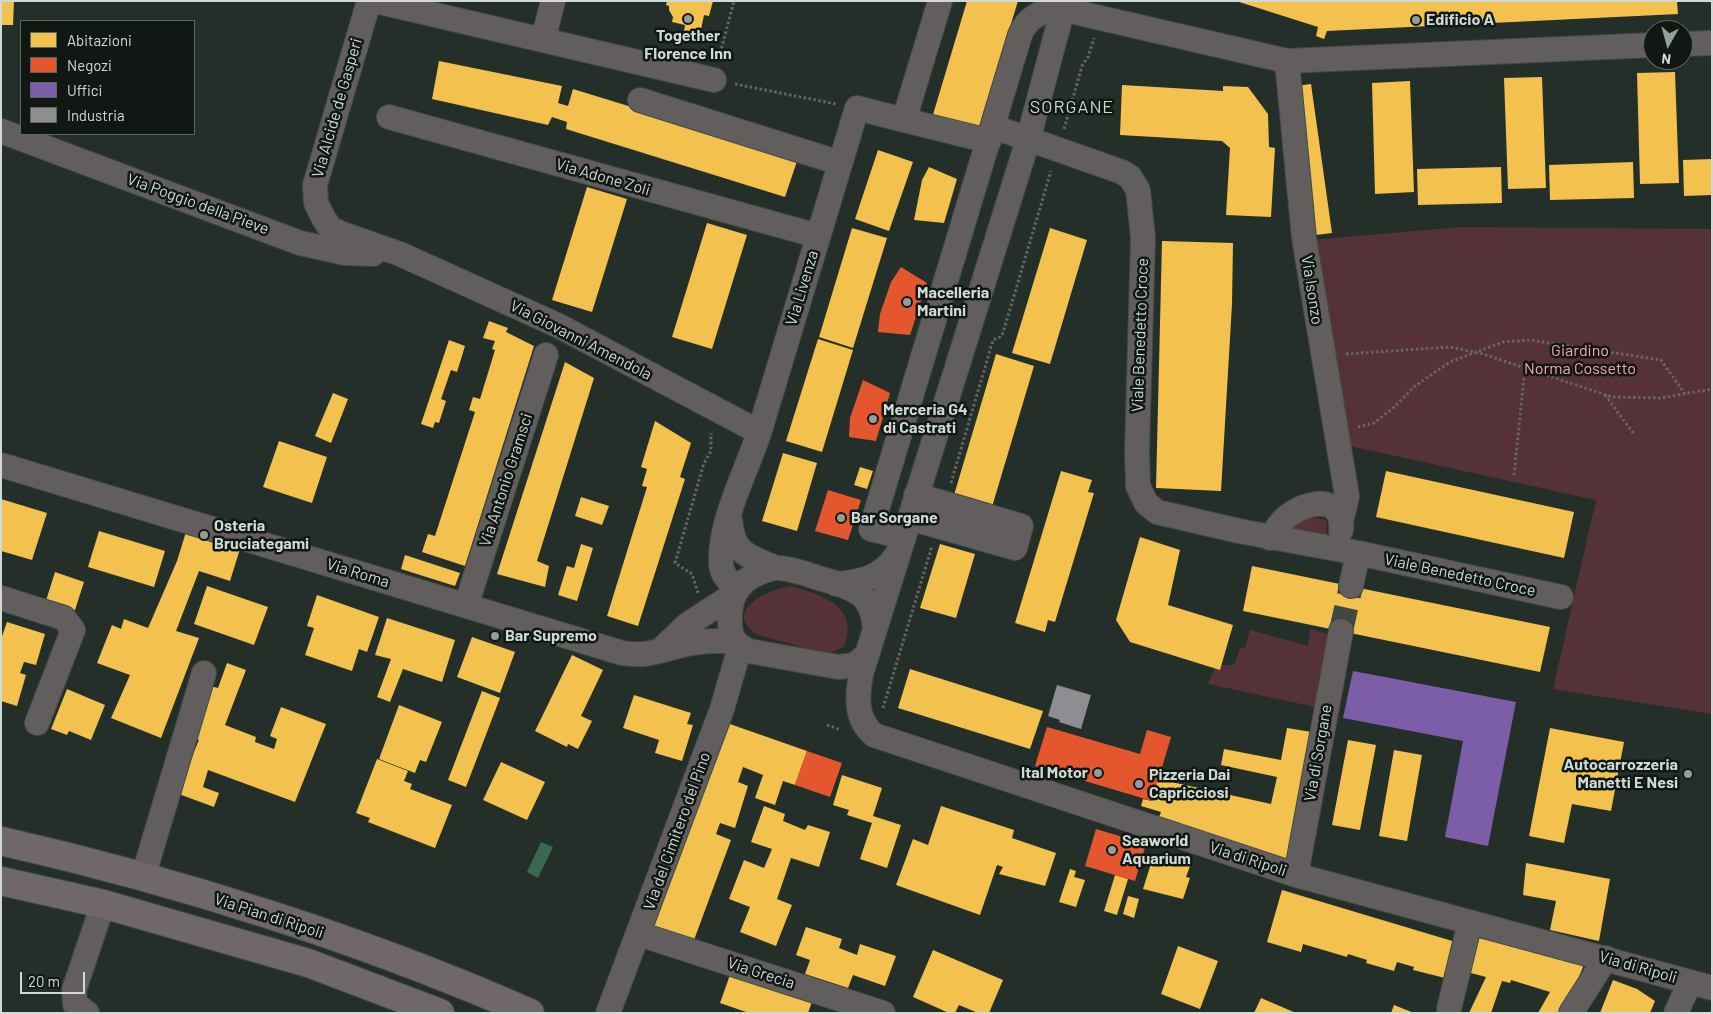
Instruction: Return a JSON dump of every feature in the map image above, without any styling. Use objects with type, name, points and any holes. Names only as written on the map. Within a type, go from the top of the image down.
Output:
[{"type":"main road","name":"Via Pian di Ripoli","points":[[1,841],[144,877],[328,935],[439,975],[530,1013]]},
{"type":"main road","name":"Via Pian di Ripoli","points":[[1,881],[102,904],[308,963],[440,1013]]},
{"type":"street","name":"Via Alcide de Gasperi","points":[[369,1],[329,133],[314,192],[319,209],[330,228],[353,240],[400,254]]},
{"type":"street","points":[[376,1],[714,80]]},
{"type":"street","points":[[543,40],[553,1]]},
{"type":"street","points":[[904,120],[940,1]]},
{"type":"street","points":[[735,591],[729,615],[737,644],[749,651],[838,667],[855,665],[867,654],[1028,140],[1063,5]]},
{"type":"street","points":[[916,495],[1021,526],[1015,548],[938,527],[904,534],[871,529],[1024,24],[1043,12],[1063,5],[1100,18],[1288,61],[1643,45]]},
{"type":"street","points":[[1693,44],[1712,43]]},
{"type":"street","name":"Via Isonzo","points":[[1288,61],[1304,238],[1347,496],[1342,518]]},
{"type":"street","points":[[640,100],[840,163]]},
{"type":"street","points":[[857,108],[904,120],[991,134]]},
{"type":"street","name":"Via Livenza","points":[[735,591],[722,574],[722,544],[730,513],[759,432],[857,108]]},
{"type":"street","name":"Via Adone Zoli","points":[[389,117],[818,236]]},
{"type":"street","name":"Via Poggio della Pieve","points":[[1,131],[308,245],[345,253],[400,254]]},
{"type":"street","name":"Viale Benedetto Croce","points":[[991,134],[1028,140],[1122,172],[1130,177],[1138,190],[1142,238],[1137,451],[1138,486],[1150,508],[1157,512],[1239,531],[1275,530],[1330,548],[1561,597]]},
{"type":"street","name":"Via Giovanni Amendola","points":[[400,254],[557,325],[759,432]]},
{"type":"street","points":[[924,354],[957,363]]},
{"type":"street","name":"Via Antonio Gramsci","points":[[466,606],[546,355]]},
{"type":"street","name":"Via Roma","points":[[1,465],[622,653],[642,656],[700,642],[737,644]]},
{"type":"street","points":[[1275,530],[1304,507],[1318,505],[1333,506],[1342,518],[1339,539],[1330,548]]},
{"type":"street","name":"Via Livenza","points":[[730,513],[733,542],[738,548],[776,568]]},
{"type":"street","points":[[836,584],[866,580],[876,575],[892,562],[904,534]]},
{"type":"street","points":[[1351,586],[1358,553]]},
{"type":"street","points":[[659,652],[687,625],[735,591],[748,578],[776,568],[852,589],[867,601],[872,610],[875,630]]},
{"type":"street","points":[[1,598],[64,618],[73,630],[37,723]]},
{"type":"street","name":"Via di Sorgane","points":[[1296,875],[1341,631]]},
{"type":"street","name":"Via del Cimitero del Pino","points":[[608,1013],[722,709],[737,644]]},
{"type":"street","name":"Via di Ripoli","points":[[867,654],[858,691],[858,703],[861,719],[874,735],[1296,875],[1706,985]]},
{"type":"street","points":[[144,877],[204,673]]},
{"type":"street","points":[[87,1013],[75,1004],[74,990],[102,904]]},
{"type":"street","points":[[1450,1009],[1470,922]]},
{"type":"street","name":"Via Grecia","points":[[639,934],[882,1013]]},
{"type":"street","points":[[1571,1013],[1606,958]]},
{"type":"street","points":[[1676,1013],[1706,985]]},
{"type":"path","points":[[734,1],[714,80],[857,108]]},
{"type":"path","points":[[945,503],[993,340],[1002,336],[1082,66],[1088,57],[1100,18]]},
{"type":"path","points":[[1336,432],[1374,423],[1394,408],[1415,386],[1450,362],[1503,342],[1530,340],[1661,360],[1685,394]]},
{"type":"path","points":[[1323,356],[1450,347],[1526,368],[1612,397],[1660,398],[1712,389]]},
{"type":"path","points":[[1514,475],[1526,368]]},
{"type":"path","points":[[1605,394],[1634,434]]},
{"type":"path","points":[[883,709],[938,527]]},
{"type":"path","points":[[827,725],[849,733]]},
{"type":"green space","name":"Giardino Norma Cossetto","points":[[1461,227],[1712,229],[1712,714],[1553,689],[1596,500],[1350,446],[1312,240]]},
{"type":"green space","points":[[1310,518],[1324,519],[1327,523],[1326,534],[1321,538],[1290,532],[1290,526]]},
{"type":"green space","points":[[791,586],[826,598],[842,612],[847,621],[848,633],[844,647],[830,653],[825,653],[758,635],[748,626],[744,618],[746,610],[752,603],[771,592]]},
{"type":"green space","points":[[1310,629],[1330,634],[1315,707],[1208,684],[1216,665],[1234,665],[1240,649],[1245,648],[1250,630],[1308,646]]},
{"type":"shaded area","points":[[541,842],[553,847],[538,878],[527,872]]},
{"type":"building: Abitazioni","points":[[1,1],[14,1],[13,25],[1,25]]},
{"type":"building: Abitazioni","name":"Together Florence Inn","points":[[667,1],[713,1],[709,16],[704,15],[700,34],[684,31],[685,25],[672,22],[673,17],[669,6],[666,5]]},
{"type":"building: Abitazioni","points":[[967,1],[1018,1],[978,132],[932,118]]},
{"type":"building: Abitazioni","name":"Edificio A","points":[[1236,1],[1677,1],[1678,14],[1327,31],[1324,39],[1316,36],[1318,27]]},
{"type":"building: Abitazioni","points":[[439,61],[562,86],[558,103],[568,106],[573,89],[798,158],[785,197],[566,129],[567,122],[552,117],[548,125],[432,99]]},
{"type":"building: Abitazioni","points":[[1675,72],[1679,183],[1640,184],[1637,73]]},
{"type":"building: Abitazioni","points":[[1542,77],[1546,188],[1508,189],[1504,78]]},
{"type":"building: Abitazioni","points":[[1410,81],[1414,192],[1375,194],[1372,83]]},
{"type":"building: Abitazioni","points":[[1311,84],[1332,233],[1316,235],[1296,86]]},
{"type":"building: Abitazioni","points":[[1122,85],[1223,91],[1223,86],[1248,87],[1268,114],[1269,147],[1275,148],[1271,217],[1226,215],[1230,148],[1222,141],[1120,135]]},
{"type":"building: Abitazioni","points":[[878,150],[913,162],[889,231],[855,219]]},
{"type":"building: Abitazioni","points":[[1712,159],[1712,195],[1684,196],[1683,160]]},
{"type":"building: Abitazioni","points":[[1633,162],[1634,198],[1550,200],[1549,165]]},
{"type":"building: Abitazioni","points":[[929,167],[957,179],[944,223],[914,220],[922,180]]},
{"type":"building: Abitazioni","points":[[1501,167],[1502,203],[1418,205],[1417,169]]},
{"type":"building: Abitazioni","points":[[587,187],[627,199],[592,312],[552,300]]},
{"type":"building: Abitazioni","points":[[707,223],[747,235],[712,349],[672,337]]},
{"type":"building: Abitazioni","points":[[852,228],[887,238],[853,348],[819,337]]},
{"type":"building: Abitazioni","points":[[1050,228],[1087,240],[1050,364],[1012,353]]},
{"type":"building: Abitazioni","points":[[1162,241],[1233,243],[1232,304],[1221,491],[1156,488]]},
{"type":"building: Abitazioni","points":[[489,321],[508,328],[506,332],[534,346],[465,566],[422,552],[428,534],[435,536],[475,412],[469,410],[473,397],[480,399],[495,350],[492,349],[495,341],[483,338]]},
{"type":"building: Abitazioni","points":[[818,339],[853,350],[822,452],[786,441]]},
{"type":"building: Abitazioni","points":[[449,340],[465,346],[457,372],[451,370],[441,399],[446,401],[439,423],[435,422],[433,428],[421,424]]},
{"type":"building: Abitazioni","points":[[996,354],[1034,366],[992,507],[954,495]]},
{"type":"building: Abitazioni","points":[[565,362],[594,378],[537,561],[549,566],[545,587],[497,574]]},
{"type":"building: Abitazioni","points":[[333,393],[348,399],[331,443],[315,436]]},
{"type":"building: Abitazioni","points":[[655,421],[691,443],[680,477],[685,479],[638,626],[607,616],[647,487],[642,486],[647,469],[641,467]]},
{"type":"building: Abitazioni","points":[[279,441],[327,457],[312,503],[263,487]]},
{"type":"building: Abitazioni","points":[[783,453],[817,463],[797,531],[762,521]]},
{"type":"building: Abitazioni","points":[[860,467],[873,471],[867,489],[854,485]]},
{"type":"building: Abitazioni","points":[[1061,471],[1092,480],[1088,492],[1094,493],[1055,622],[1048,620],[1045,632],[1015,623]]},
{"type":"building: Abitazioni","points":[[1386,471],[1574,512],[1564,558],[1376,517]]},
{"type":"building: Abitazioni","points":[[581,497],[609,506],[602,525],[575,516]]},
{"type":"building: Abitazioni","points":[[1,499],[47,513],[32,560],[1,551]]},
{"type":"building: Abitazioni","points":[[99,531],[165,551],[154,587],[88,567]]},
{"type":"building: Abitazioni","points":[[186,532],[240,549],[230,581],[199,571],[176,631],[199,638],[161,738],[111,718],[130,675],[97,663],[112,625],[121,629],[124,619],[148,628],[177,561]]},
{"type":"building: Abitazioni","points":[[1140,537],[1180,550],[1168,605],[1233,625],[1220,670],[1130,642],[1116,620]]},
{"type":"building: Abitazioni","points":[[581,544],[593,548],[577,601],[558,595],[567,566],[574,568]]},
{"type":"building: Abitazioni","points":[[940,544],[975,554],[956,618],[920,608]]},
{"type":"building: Abitazioni","points":[[405,555],[460,573],[455,586],[401,569]]},
{"type":"building: Abitazioni","points":[[1252,566],[1550,627],[1540,672],[1243,611]]},
{"type":"building: Abitazioni","points":[[55,572],[84,582],[75,610],[45,604]]},
{"type":"building: Abitazioni","points":[[207,586],[268,607],[254,645],[194,624]]},
{"type":"building: Abitazioni","points":[[317,595],[379,617],[367,652],[359,649],[352,671],[305,655],[314,628],[307,626]]},
{"type":"building: Abitazioni","points":[[387,618],[455,640],[442,682],[403,669],[390,702],[377,697],[391,659],[375,655]]},
{"type":"building: Abitazioni","points":[[7,622],[45,634],[36,665],[24,662],[20,673],[26,675],[17,706],[1,701],[1,639]]},
{"type":"building: Abitazioni","points":[[472,637],[515,652],[500,693],[457,677]]},
{"type":"building: Abitazioni","points":[[572,655],[603,670],[581,716],[592,721],[578,749],[568,744],[567,747],[535,731]]},
{"type":"building: Abitazioni","points":[[227,663],[246,670],[225,725],[256,737],[255,742],[274,749],[277,739],[270,736],[281,707],[326,724],[295,802],[208,770],[203,787],[219,793],[214,807],[176,793],[199,740],[191,737],[210,686],[218,688]]},
{"type":"building: Abitazioni","points":[[910,669],[1043,711],[1030,749],[898,708]]},
{"type":"building: Abitazioni","points":[[67,689],[105,705],[91,740],[69,731],[67,735],[51,729]]},
{"type":"building: Abitazioni","points":[[482,691],[500,698],[466,787],[448,780]]},
{"type":"building: Abitazioni","points":[[634,695],[691,713],[687,724],[693,725],[682,761],[655,753],[659,740],[623,728]]},
{"type":"building: Abitazioni","points":[[399,705],[442,722],[426,762],[420,760],[415,773],[379,759]]},
{"type":"building: Abitazioni","points":[[727,723],[807,751],[795,785],[783,781],[775,805],[755,798],[763,775],[743,767],[738,782],[748,786],[735,828],[720,823],[716,834],[731,840],[694,940],[654,926]]},
{"type":"building: Abitazioni","points":[[1287,728],[1318,733],[1294,861],[1159,817],[1161,812],[1141,806],[1143,799],[1152,801],[1158,779],[1271,804],[1277,777],[1221,765],[1224,749],[1281,760]]},
{"type":"building: Abitazioni","points":[[1550,728],[1624,742],[1611,811],[1572,804],[1564,843],[1529,836]]},
{"type":"building: Abitazioni","points":[[1348,740],[1376,745],[1360,830],[1332,825]]},
{"type":"building: Abitazioni","points":[[1394,750],[1422,755],[1407,841],[1379,836]]},
{"type":"building: Abitazioni","points":[[377,759],[408,771],[404,781],[412,784],[410,789],[452,805],[435,848],[368,822],[370,818],[356,813]]},
{"type":"building: Abitazioni","points":[[501,762],[545,782],[527,820],[483,800]]},
{"type":"building: Abitazioni","points":[[842,775],[882,788],[873,816],[901,825],[887,868],[860,859],[872,823],[847,815],[849,810],[833,805]]},
{"type":"building: Abitazioni","points":[[764,806],[785,814],[783,821],[805,830],[808,825],[830,832],[819,867],[791,858],[777,899],[792,905],[776,946],[740,932],[750,907],[729,899],[744,860],[764,868],[772,849],[751,842]]},
{"type":"building: Abitazioni","points":[[941,806],[1014,830],[1012,838],[1056,853],[1045,886],[999,874],[1003,867],[997,865],[980,915],[896,885],[913,839],[928,845]]},
{"type":"building: Abitazioni","points":[[1154,854],[1190,866],[1186,877],[1190,878],[1183,899],[1143,889]]},
{"type":"building: Abitazioni","points":[[1526,863],[1610,879],[1599,941],[1550,930],[1556,901],[1523,895]]},
{"type":"building: Abitazioni","points":[[1070,869],[1076,871],[1074,877],[1085,880],[1076,907],[1059,902]]},
{"type":"building: Abitazioni","points":[[1115,875],[1128,879],[1117,915],[1104,911]]},
{"type":"building: Abitazioni","points":[[1282,890],[1459,943],[1449,979],[1413,970],[1414,967],[1397,962],[1394,971],[1366,963],[1367,960],[1348,954],[1347,957],[1303,944],[1301,952],[1267,942]]},
{"type":"building: Abitazioni","points":[[1128,896],[1139,899],[1134,918],[1123,914]]},
{"type":"building: Abitazioni","points":[[806,927],[842,939],[839,948],[857,955],[860,944],[896,956],[885,986],[853,975],[848,988],[805,974],[810,960],[796,955]]},
{"type":"building: Abitazioni","points":[[1474,937],[1578,960],[1583,967],[1564,1013],[1538,1013],[1550,992],[1511,980],[1510,983],[1502,981],[1491,1013],[1469,1013],[1486,977],[1467,972]]},
{"type":"building: Abitazioni","points":[[1178,946],[1218,961],[1200,1009],[1161,994]]},
{"type":"building: Abitazioni","points":[[933,950],[1003,980],[989,1013],[978,1013],[959,1005],[955,1013],[949,1013],[913,997]]},
{"type":"building: Abitazioni","points":[[731,972],[813,999],[808,1013],[749,1013],[720,1003]]},
{"type":"building: Abitazioni","points":[[1613,980],[1637,989],[1655,1001],[1650,1013],[1600,1013]]},
{"type":"building: Abitazioni","points":[[1261,998],[1296,1013],[1254,1013]]},
{"type":"building: Abitazioni","points":[[1394,1005],[1414,1013],[1391,1013]]},
{"type":"building: Negozi","points":[[901,267],[927,283],[910,335],[878,332],[880,314],[891,282]]},
{"type":"building: Negozi","points":[[863,380],[890,393],[876,441],[849,437],[850,418]]},
{"type":"building: Negozi","points":[[828,490],[861,500],[848,540],[815,531]]},
{"type":"building: Negozi","points":[[1047,727],[1140,754],[1147,730],[1171,737],[1152,801],[1035,766]]},
{"type":"building: Negozi","points":[[807,751],[842,763],[830,797],[795,785]]},
{"type":"building: Negozi","points":[[1096,829],[1146,844],[1135,881],[1085,866]]},
{"type":"building: Uffici","points":[[1353,671],[1516,702],[1488,846],[1445,837],[1463,741],[1343,718]]},
{"type":"building: Industria","points":[[1057,685],[1091,695],[1081,729],[1059,722],[1060,720],[1048,716]]},
{"type":"tunnel","points":[[1341,631],[1351,586]]},
{"type":"place","name":"Together Florence Inn","points":[[688,19]]},
{"type":"place","name":"Edificio A","points":[[1416,20]]},
{"type":"place","name":"Macelleria Martini","points":[[907,302]]},
{"type":"place","name":"Merceria G4 di Castrati","points":[[873,419]]},
{"type":"place","name":"Bar Sorgane","points":[[841,518]]},
{"type":"place","name":"Osteria Bruciategami","points":[[204,535]]},
{"type":"place","name":"Bar Supremo","points":[[495,636]]},
{"type":"place","name":"Ital Motor","points":[[1098,773]]},
{"type":"place","name":"Autocarrozzeria Manetti E Nesi","points":[[1688,774]]},
{"type":"place","name":"Pizzeria Dai Capricciosi","points":[[1139,784]]},
{"type":"place","name":"Seaworld Aquarium","points":[[1112,850]]},
{"type":"district","name":"SORGANE","points":[[1072,107]]}]
